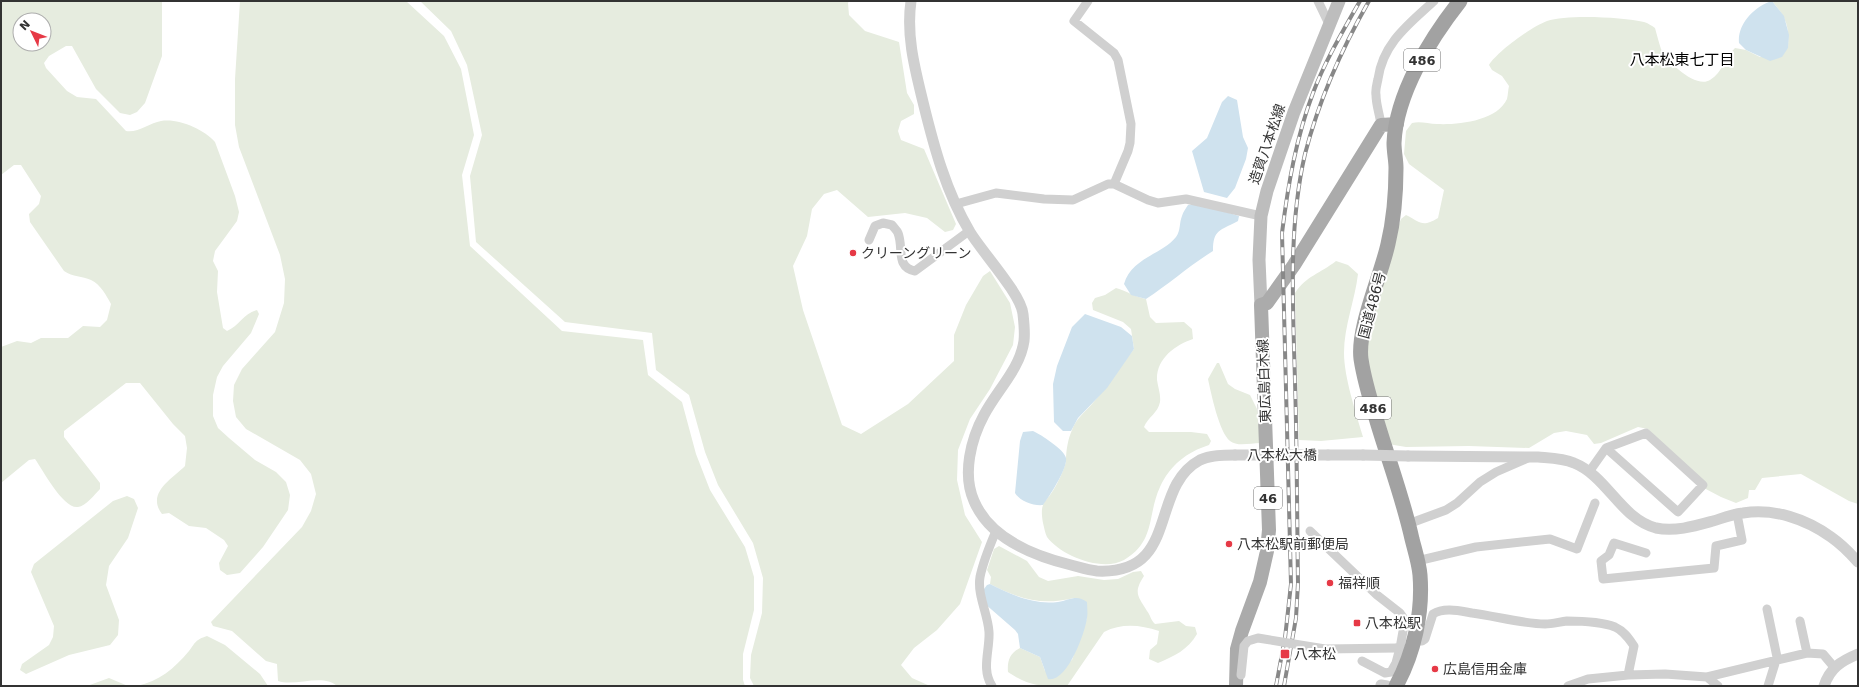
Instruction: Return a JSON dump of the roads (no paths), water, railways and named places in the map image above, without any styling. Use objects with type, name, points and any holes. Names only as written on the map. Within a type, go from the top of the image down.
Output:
[{"type":"highway","name":"国道486号","points":[[1396,686],[1404,671],[1414,641],[1419,611],[1420,574],[1408,524],[1371,400],[1361,358],[1364,325],[1384,263],[1392,225],[1396,168],[1394,144],[1402,100],[1430,44],[1460,1]]},
{"type":"main road","name":"造賀八本松線","points":[[1261,305],[1259,260],[1260,216],[1283,144],[1339,1]]},
{"type":"main road","points":[[1261,305],[1267,303],[1294,265],[1381,125],[1397,124]]},
{"type":"main road","name":"東広島白木線","points":[[1238,680],[1237,649],[1260,582],[1267,550],[1268,537],[1261,305]]},
{"type":"street","name":"八本松大橋","points":[[910,1],[910,34],[913,61],[936,154],[944,179],[970,231],[1016,296],[1023,310],[1024,341],[1020,357],[984,415],[972,444],[968,482],[973,500],[983,518],[996,531],[1013,543],[1047,558],[1094,571],[1121,571],[1140,559],[1152,548],[1161,531],[1171,496],[1178,479],[1201,460],[1220,455],[1362,455],[1528,458],[1556,459],[1574,463],[1589,472],[1630,514],[1642,522],[1656,528],[1680,529],[1737,514],[1760,512],[1778,513],[1814,526],[1832,537],[1858,562]]},
{"type":"street","points":[[1088,1],[1078,18],[1074,21],[1114,53],[1118,60],[1130,124],[1128,151],[1114,184]]},
{"type":"street","points":[[1318,1],[1329,24]]},
{"type":"street","points":[[1381,125],[1376,94],[1379,72],[1384,56],[1392,41],[1434,1]]},
{"type":"street","points":[[956,204],[996,193],[1044,199],[1072,200],[1103,185],[1114,184],[1148,200],[1158,203],[1186,199],[1260,216]]},
{"type":"street","points":[[869,240],[875,226],[883,223],[892,225],[898,234],[902,264],[908,270],[915,271],[970,231]]},
{"type":"street","points":[[1589,472],[1606,448],[1646,433],[1703,485],[1678,512],[1606,448]]},
{"type":"street","points":[[1408,524],[1446,510],[1457,503],[1480,482],[1496,472],[1528,458]]},
{"type":"street","points":[[1417,561],[1476,547],[1550,539],[1577,549],[1595,503]]},
{"type":"street","points":[[1646,554],[1614,543],[1609,555],[1601,561],[1603,579],[1714,568],[1716,546],[1742,540],[1737,514]]},
{"type":"street","points":[[992,686],[988,680],[986,663],[989,633],[980,589],[980,578],[996,531]]},
{"type":"street","points":[[1310,531],[1405,620],[1396,663],[1391,672],[1385,673],[1362,661]]},
{"type":"street","points":[[1767,609],[1776,656],[1776,661],[1768,686]]},
{"type":"street","points":[[1414,641],[1422,641],[1425,639],[1433,614],[1451,610],[1499,616],[1533,623],[1546,624],[1567,621],[1602,624],[1615,627],[1623,631],[1634,646],[1628,675]]},
{"type":"street","points":[[1800,621],[1808,653]]},
{"type":"street","points":[[1238,680],[1244,646],[1248,641],[1258,638],[1325,648],[1399,648]]},
{"type":"street","points":[[1568,686],[1588,679],[1628,675],[1665,674],[1707,677],[1808,653],[1823,654],[1834,667]]},
{"type":"street","points":[[1824,686],[1828,675],[1834,667],[1844,660],[1858,654]]},
{"type":"street","points":[[1707,677],[1718,686]]},
{"type":"water","points":[[1772,1],[1784,16],[1789,35],[1788,48],[1782,57],[1770,61],[1746,50],[1739,43],[1739,36],[1748,17],[1759,7]]},
{"type":"water","points":[[1228,96],[1237,100],[1243,137],[1248,148],[1246,159],[1235,188],[1227,198],[1204,192],[1192,151],[1207,138],[1222,102]]},
{"type":"water","points":[[1195,204],[1239,216],[1238,221],[1222,229],[1216,234],[1214,238],[1213,251],[1146,299],[1131,295],[1124,284],[1128,275],[1140,262],[1163,248],[1176,237],[1179,232],[1183,213],[1188,205]]},
{"type":"water","points":[[1085,314],[1121,327],[1132,336],[1134,349],[1107,388],[1078,418],[1071,431],[1063,431],[1054,422],[1053,384],[1057,366],[1072,327]]},
{"type":"water","points":[[1033,431],[1057,447],[1066,458],[1066,463],[1061,475],[1043,505],[1035,505],[1027,502],[1015,493],[1020,441],[1023,432]]},
{"type":"water","points":[[990,584],[1031,601],[1049,603],[1080,598],[1087,602],[1086,625],[1083,634],[1074,656],[1062,673],[1055,678],[1048,679],[1040,657],[1020,648],[1018,634],[1015,630],[984,603],[984,589]]},
{"type":"railway","points":[[1276,686],[1285,638],[1291,584],[1282,233],[1293,162],[1307,110],[1323,69],[1360,1]]},
{"type":"railway","points":[[1284,686],[1296,618],[1298,583],[1293,296],[1296,210],[1305,154],[1317,114],[1340,57],[1369,1]]},
{"type":"place","name":"クリーングリーン","points":[[853,253]]},
{"type":"place","name":"八本松駅前郵便局","points":[[1229,544]]},
{"type":"place","name":"福祥順","points":[[1330,583]]},
{"type":"place","name":"八本松駅","points":[[1357,623]]},
{"type":"place","name":"八本松","points":[[1285,654]]},
{"type":"place","name":"広島信用金庫","points":[[1435,669]]},
{"type":"district","name":"八本松東七丁目","points":[[1682,60]]}]
